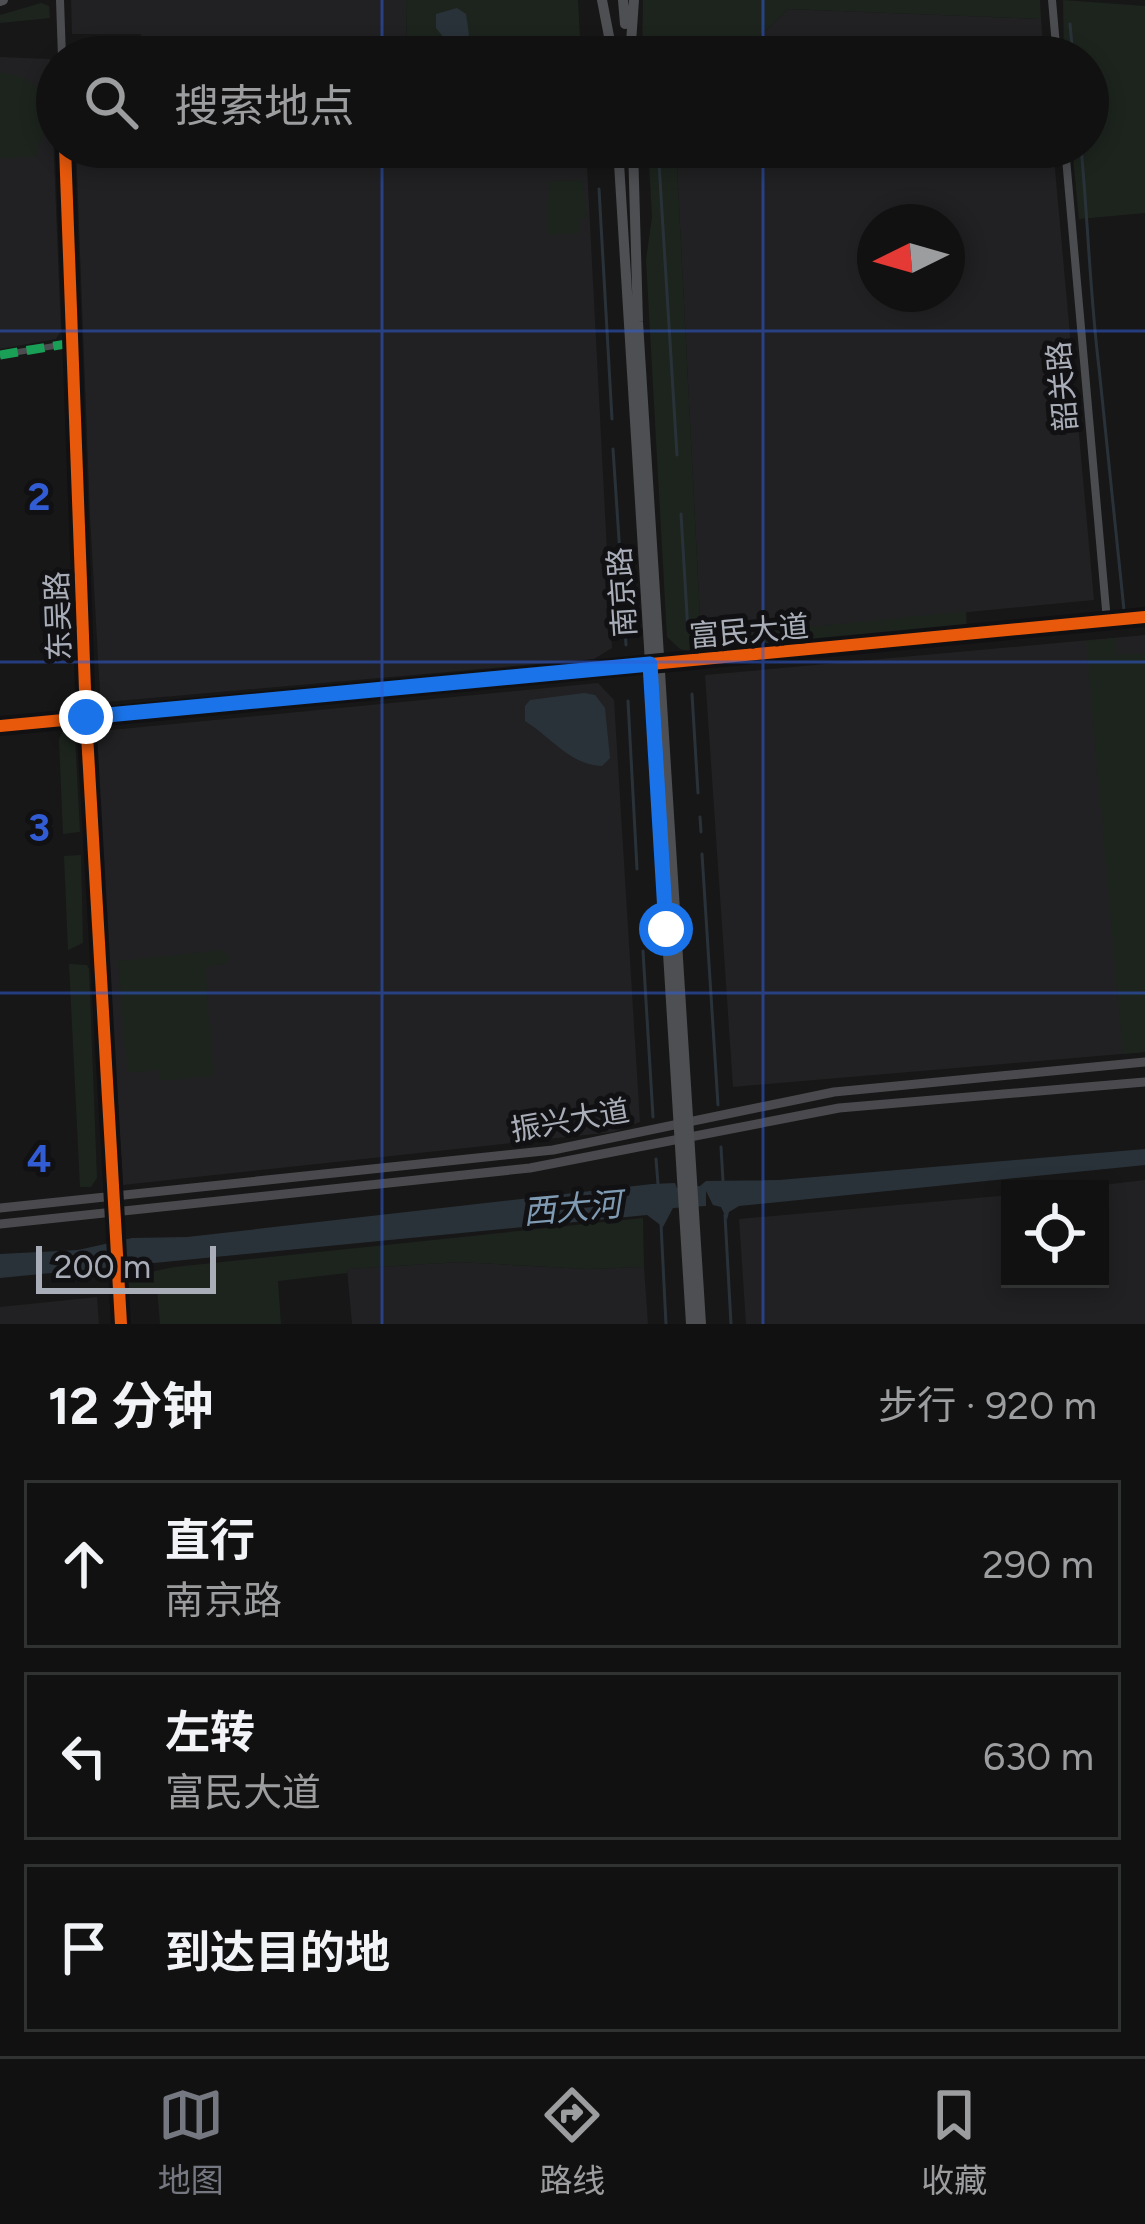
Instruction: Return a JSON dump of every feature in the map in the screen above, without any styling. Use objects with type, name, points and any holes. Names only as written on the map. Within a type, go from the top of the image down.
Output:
[{"type":"main road","points":[[605,0],[610,36]]},
{"type":"main road","points":[[622,0],[626,36]]},
{"type":"main road","points":[[631,36],[634,0]]},
{"type":"main road","name":"南京路","points":[[620,168],[684,1122],[691,1324]]},
{"type":"main road","name":"南京路","points":[[634,168],[655,664]]},
{"type":"main road","name":"振兴大道","points":[[0,1208],[553,1150],[834,1092],[1145,1062]]},
{"type":"main road","name":"振兴大道","points":[[0,1224],[114,1220],[530,1168],[838,1108],[1145,1082]]},
{"type":"main road","name":"南京路","points":[[689,1219],[701,1324]]},
{"type":"street","points":[[60,0],[61,36]]},
{"type":"street","points":[[1052,0],[1055,36]]},
{"type":"street","name":"东吴路","points":[[66,168],[86,717],[121,1324]]},
{"type":"street","name":"韶关路","points":[[1067,168],[1108,621]]},
{"type":"street","points":[[0,355],[72,343]]},
{"type":"street","name":"富民大道","points":[[0,725],[1145,617]]},
{"type":"shaded area","points":[[71,0],[406,0],[407,36],[72,34]]},
{"type":"shaded area","points":[[406,0],[578,0],[580,36],[407,36]]},
{"type":"shaded area","points":[[643,0],[1040,0],[1041,19],[788,9],[760,36],[642,36]]},
{"type":"shaded area","points":[[1063,0],[1145,6],[1145,213],[1079,219],[1074,168],[1109,168],[1109,36],[1064,36]]},
{"type":"shaded area","points":[[41,3],[49,6],[50,18],[0,23],[0,15]]},
{"type":"shaded area","points":[[788,9],[1041,19],[1042,36],[760,36]]},
{"type":"shaded area","points":[[0,57],[36,58],[36,168],[54,168],[61,331],[56,339],[0,349]]},
{"type":"shaded area","points":[[0,73],[28,80],[36,87],[36,156],[0,159]]},
{"type":"shaded area","points":[[77,168],[587,168],[612,648],[594,659],[106,702],[100,693]]},
{"type":"shaded area","points":[[649,168],[677,168],[701,638],[966,611],[967,629],[688,651],[667,637],[646,260],[652,217]]},
{"type":"shaded area","points":[[677,168],[1055,168],[1094,600],[701,638]]},
{"type":"shaded area","points":[[582,180],[587,217],[579,219],[580,233],[547,235],[549,181]]},
{"type":"shaded area","points":[[1145,635],[1145,1052],[733,1087],[705,675]]},
{"type":"shaded area","points":[[1115,638],[1117,655],[1145,653],[1145,1052],[1123,1054],[1086,641]]},
{"type":"shaded area","points":[[598,683],[614,700],[640,1122],[613,1132],[123,1185],[95,739],[100,731]]},
{"type":"shaded area","points":[[62,732],[75,736],[80,832],[63,834],[59,739]]},
{"type":"shaded area","points":[[81,855],[83,943],[68,950],[64,856]]},
{"type":"shaded area","points":[[222,950],[230,957],[228,963],[205,967],[214,1076],[161,1081],[159,1070],[127,1073],[118,961]]},
{"type":"shaded area","points":[[69,964],[89,969],[97,1178],[91,1187],[80,1187]]},
{"type":"shaded area","points":[[1145,1180],[1145,1324],[746,1324],[739,1219],[1001,1196],[1001,1288],[1109,1288],[1109,1184]]},
{"type":"shaded area","points":[[643,1218],[644,1267],[459,1262],[348,1269],[347,1273],[278,1281],[281,1324],[160,1324],[157,1288],[128,1290],[127,1277],[174,1267]]},
{"type":"shaded area","points":[[459,1262],[644,1267],[648,1324],[352,1324],[347,1269]]},
{"type":"shaded area","points":[[97,1297],[99,1324],[0,1324],[0,1307]]},
{"type":"water","points":[[457,8],[466,14],[468,36],[442,36],[436,28],[436,14]]},
{"type":"water","points":[[595,695],[605,708],[610,758],[602,766],[570,756],[525,721],[530,700]]},
{"type":"water","name":"西大河","points":[[1145,1149],[1145,1165],[739,1206],[729,1212],[727,1220],[706,1191],[706,1206],[673,1208],[663,1227],[647,1215],[0,1278],[0,1254],[78,1250],[132,1238],[187,1237],[652,1184],[675,1183],[677,1188],[706,1181],[779,1180]]},
{"type":"waterway","points":[[1070,24],[1071,36]]},
{"type":"waterway","points":[[659,168],[677,455]]},
{"type":"waterway","points":[[1083,168],[1124,610]]},
{"type":"waterway","points":[[599,189],[612,419]]},
{"type":"waterway","points":[[613,449],[626,645]]},
{"type":"waterway","points":[[681,514],[688,632]]},
{"type":"waterway","points":[[692,694],[698,793]]},
{"type":"waterway","points":[[628,701],[637,869]]},
{"type":"waterway","points":[[700,817],[701,832]]},
{"type":"waterway","points":[[702,854],[718,1105]]},
{"type":"waterway","points":[[643,951],[653,1117]]},
{"type":"waterway","points":[[721,1147],[723,1181]]},
{"type":"waterway","points":[[656,1159],[658,1184]]},
{"type":"waterway","points":[[725,1215],[731,1324]]},
{"type":"waterway","points":[[661,1224],[666,1324]]},
{"type":"marked path","points":[[0,355],[72,343]]},
{"type":"cycle path","points":[[66,168],[86,717],[121,1324]]},
{"type":"cycle path","points":[[0,726],[1145,617]]},
{"type":"route","points":[[86,717],[650,664],[666,929]]}]
